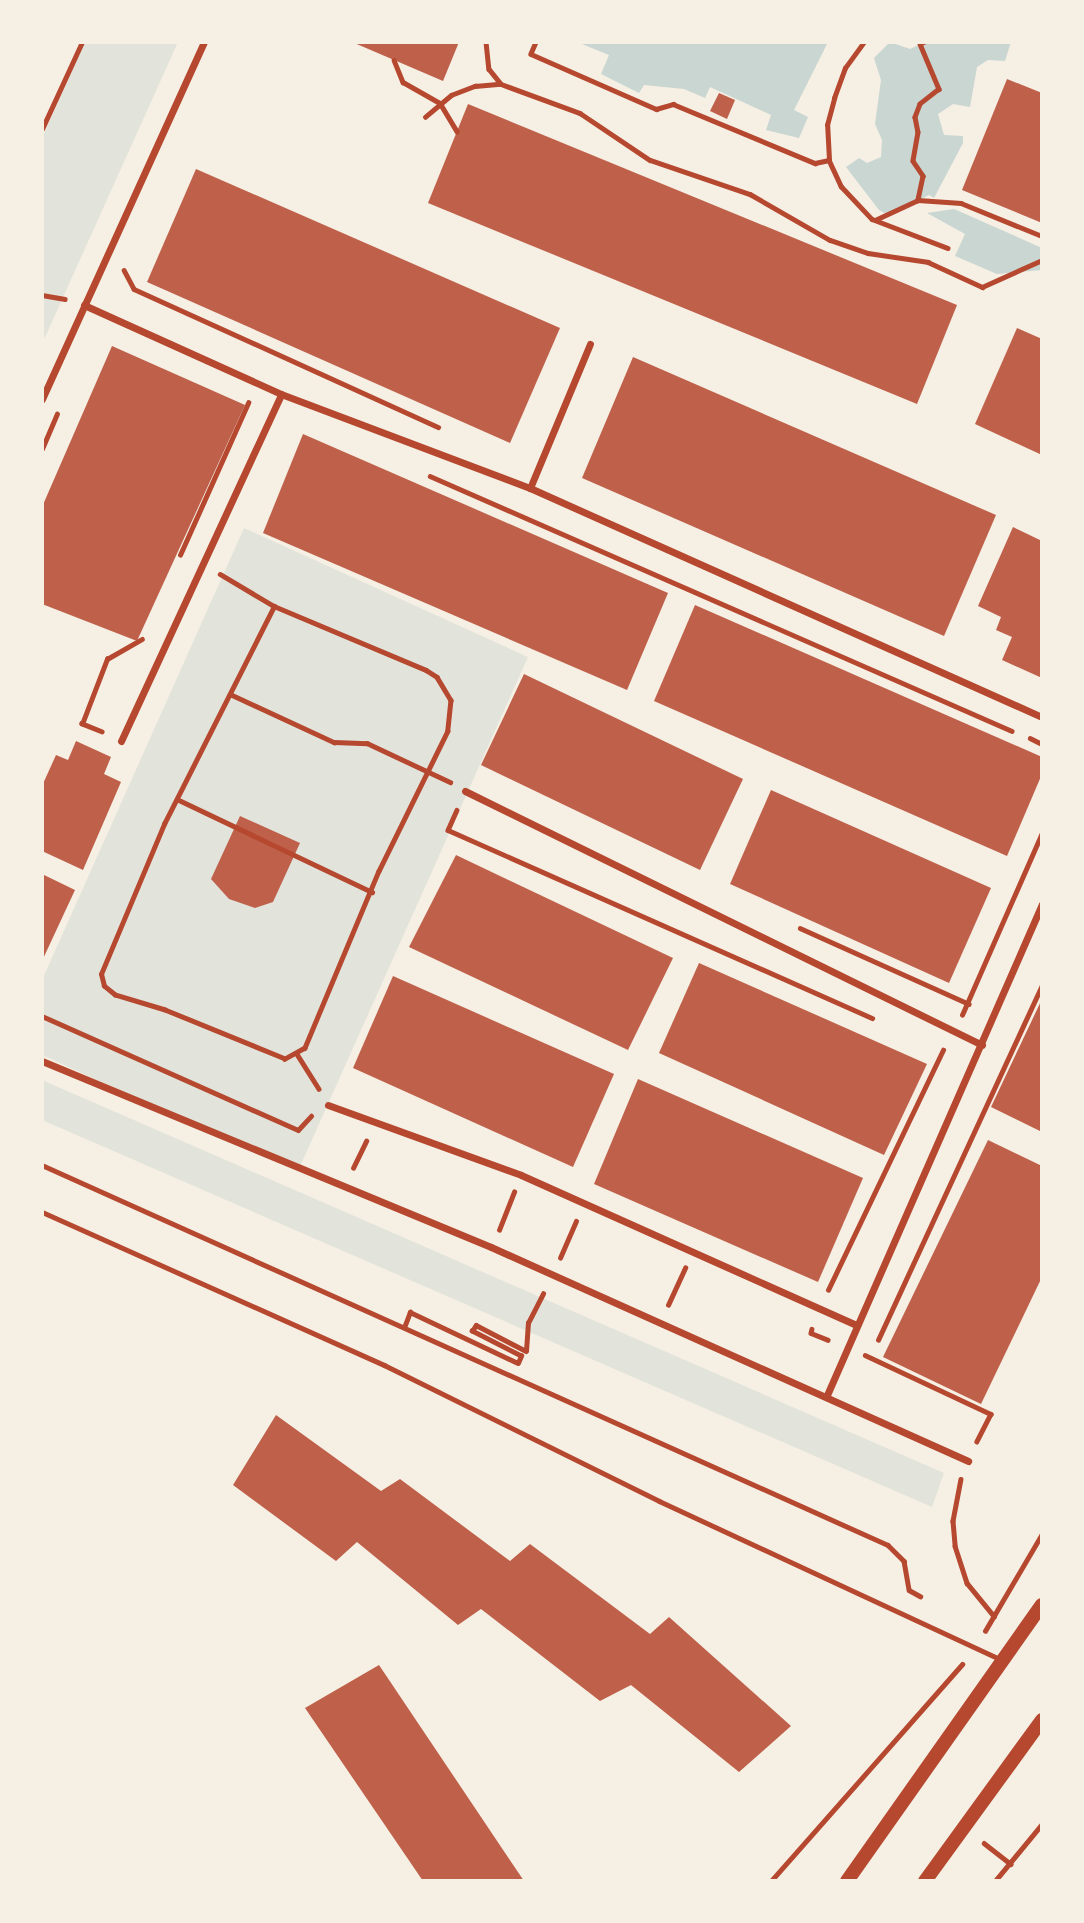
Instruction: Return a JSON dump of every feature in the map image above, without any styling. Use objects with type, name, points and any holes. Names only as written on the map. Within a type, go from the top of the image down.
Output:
[{"type":"main road","points":[[846,1881],[1005,1662],[1042,1605]]},
{"type":"main road","points":[[925,1881],[1042,1720]]},
{"type":"street","points":[[42,399],[204,42]]},
{"type":"street","points":[[84,305],[281,394],[530,488],[1042,717]]},
{"type":"street","points":[[530,488],[590,344]]},
{"type":"street","points":[[121,741],[281,394]]},
{"type":"street","points":[[465,791],[982,1045]]},
{"type":"street","points":[[827,1395],[1042,904]]},
{"type":"street","points":[[42,1061],[491,1247],[827,1395],[968,1461]]},
{"type":"street","points":[[328,1105],[521,1175],[857,1325]]},
{"type":"lane","points":[[42,1212],[384,1366],[659,1501],[1005,1662]]},
{"type":"path","points":[[42,129],[82,42]]},
{"type":"path","points":[[486,42],[489,69],[500,84]]},
{"type":"path","points":[[536,42],[531,54],[656,109],[673,104],[815,163],[829,160]]},
{"type":"path","points":[[864,42],[845,68],[834,98],[827,125],[829,160],[841,186],[875,220],[948,248]]},
{"type":"path","points":[[918,200],[923,176],[914,161],[918,132],[915,117],[920,104],[939,89],[920,44],[925,42]]},
{"type":"path","points":[[394,60],[403,82],[440,103],[457,131]]},
{"type":"path","points":[[425,117],[440,103],[475,86],[500,84],[580,113],[650,160],[750,194],[830,240],[868,253],[928,262],[982,287],[1042,260]]},
{"type":"path","points":[[875,220],[918,200],[961,203],[1042,236]]},
{"type":"path","points":[[125,260],[124,273],[134,289],[448,432]]},
{"type":"path","points":[[238,393],[275,409]]},
{"type":"path","points":[[174,569],[250,399]]},
{"type":"path","points":[[416,470],[1042,744]]},
{"type":"path","points":[[263,599],[437,677],[451,700],[450,725],[427,768],[304,1048],[294,1056],[277,1058],[165,1010],[115,995],[104,986],[101,974],[164,824],[179,800],[274,606]]},
{"type":"path","points":[[121,741],[82,724],[107,659],[141,642],[146,630]]},
{"type":"path","points":[[229,694],[334,742],[367,743],[427,768]]},
{"type":"path","points":[[179,800],[372,892]]},
{"type":"path","points":[[449,830],[881,1022]]},
{"type":"path","points":[[816,1286],[829,1291],[953,1032],[1042,833]]},
{"type":"path","points":[[870,1357],[1042,985]]},
{"type":"path","points":[[42,1016],[298,1130]]},
{"type":"path","points":[[930,1044],[943,1050]]},
{"type":"path","points":[[319,1086],[331,1092]]},
{"type":"path","points":[[345,1185],[375,1122]]},
{"type":"path","points":[[42,1165],[404,1325],[888,1545],[904,1561],[909,1590],[930,1602]]},
{"type":"path","points":[[491,1247],[521,1175]]},
{"type":"path","points":[[404,1325],[410,1312],[518,1363],[521,1356],[472,1331],[476,1325],[526,1351],[528,1323],[584,1203]]},
{"type":"path","points":[[661,1322],[693,1252]]},
{"type":"path","points":[[771,1881],[976,1648],[1042,1534]]},
{"type":"path","points":[[967,1583],[994,1616]]},
{"type":"path","points":[[974,1625],[985,1631]]},
{"type":"path","points":[[995,1881],[1042,1824]]},
{"type":"path","points":[[964,1827],[1011,1864]]},
{"type":"shaded area","points":[[85,42],[178,42],[42,344],[42,138]]},
{"type":"shaded area","points":[[577,42],[828,42],[794,110],[808,117],[799,138],[766,130],[771,115],[710,87],[705,98],[684,89],[644,85],[639,93],[601,74],[609,55]]},
{"type":"shaded area","points":[[890,42],[910,49],[925,42],[1011,42],[1005,61],[988,60],[977,67],[970,107],[953,104],[938,114],[944,135],[963,136],[963,143],[934,198],[929,195],[888,215],[879,210],[846,167],[859,158],[867,163],[881,157],[882,140],[875,124],[881,80],[874,58]]},
{"type":"shaded area","points":[[954,209],[1042,248],[1042,270],[997,274],[955,256],[965,234],[927,213]]},
{"type":"shaded area","points":[[244,528],[528,657],[298,1171],[42,1055],[42,980]]},
{"type":"shaded area","points":[[42,1080],[944,1473],[932,1507],[42,1120]]},
{"type":"building","points":[[352,42],[459,42],[443,81]]},
{"type":"building","points":[[1007,79],[1042,93],[1042,223],[962,190]]},
{"type":"building","points":[[719,93],[735,100],[727,119],[710,111]]},
{"type":"building","points":[[468,104],[957,305],[917,404],[428,203]]},
{"type":"building","points":[[196,169],[560,328],[510,443],[147,282]]},
{"type":"building","points":[[1017,328],[1042,339],[1042,455],[975,424]]},
{"type":"building","points":[[112,346],[245,405],[137,641],[42,604],[42,507]]},
{"type":"building","points":[[633,357],[996,515],[944,636],[582,478]]},
{"type":"building","points":[[303,434],[668,593],[627,690],[263,533]]},
{"type":"building","points":[[1013,527],[1042,541],[1042,678],[1002,660],[1012,637],[996,630],[1001,617],[978,606]]},
{"type":"building","points":[[695,605],[1042,757],[1042,774],[1007,856],[654,701]]},
{"type":"building","points":[[524,674],[743,779],[700,870],[481,765]]},
{"type":"building","points":[[76,741],[111,757],[104,774],[121,782],[83,870],[42,851],[42,786],[56,755],[68,760]]},
{"type":"building","points":[[771,790],[991,888],[949,983],[730,884]]},
{"type":"building","points":[[240,816],[300,843],[273,902],[255,908],[229,899],[211,879]]},
{"type":"building","points":[[456,855],[673,958],[628,1050],[409,947]]},
{"type":"building","points":[[42,874],[75,890],[42,961]]},
{"type":"building","points":[[699,963],[927,1064],[884,1155],[659,1053]]},
{"type":"building","points":[[393,976],[614,1074],[573,1167],[353,1068]]},
{"type":"building","points":[[1042,999],[1042,1132],[991,1107]]},
{"type":"building","points":[[638,1079],[863,1178],[818,1282],[594,1184]]},
{"type":"building","points":[[988,1140],[1042,1166],[1042,1277],[981,1404],[883,1357]]},
{"type":"building","points":[[276,1415],[381,1491],[400,1479],[510,1561],[530,1544],[650,1634],[669,1617],[791,1726],[739,1772],[631,1685],[600,1701],[481,1609],[458,1625],[357,1542],[336,1561],[233,1485]]},
{"type":"building","points":[[379,1665],[524,1881],[423,1881],[305,1708]]}]
